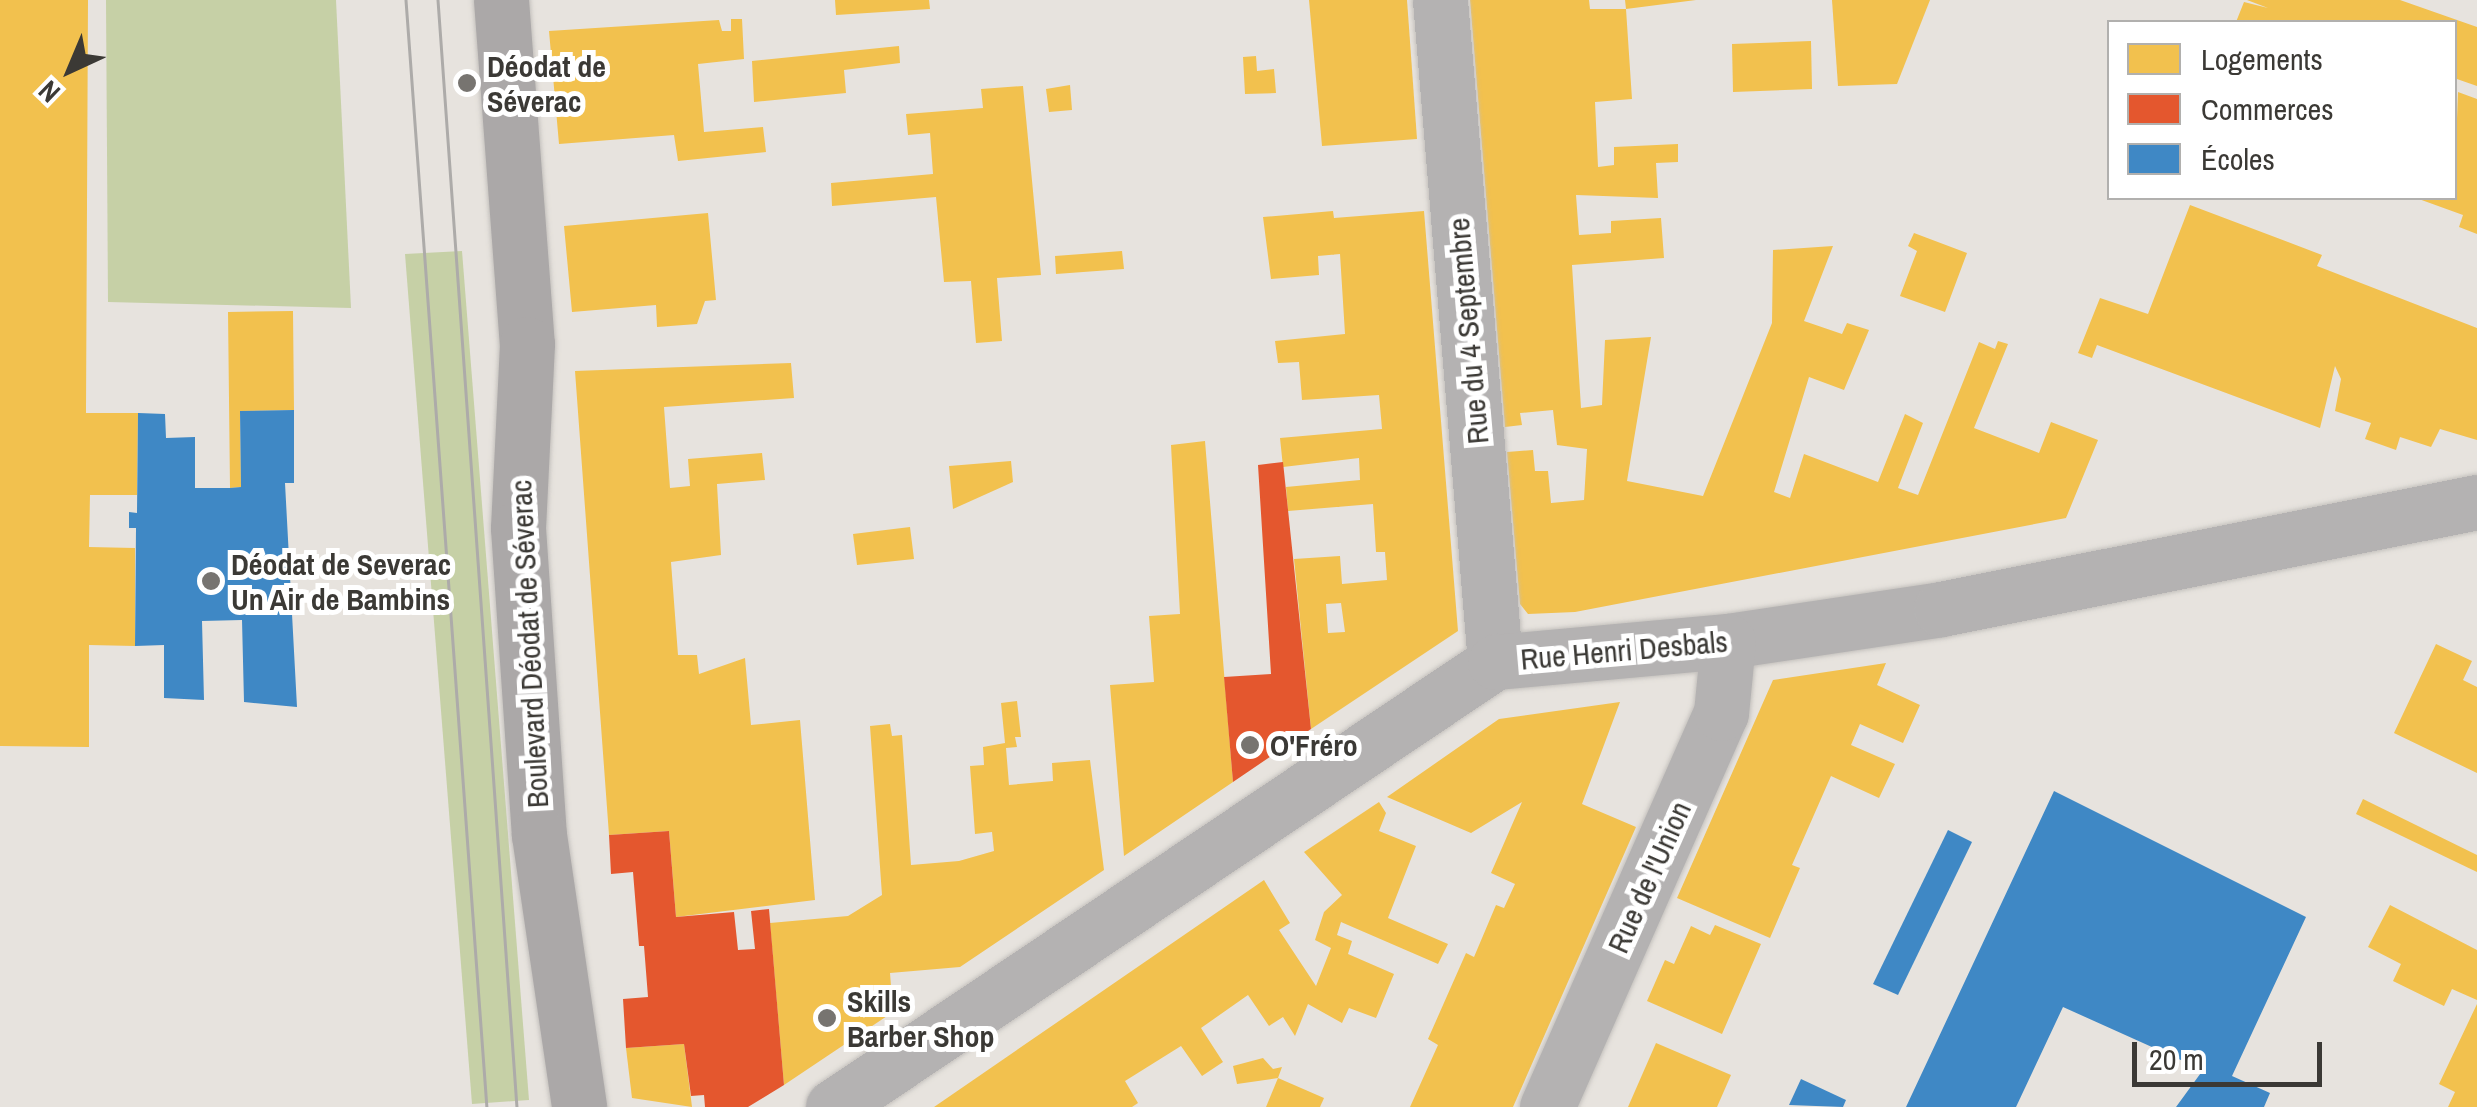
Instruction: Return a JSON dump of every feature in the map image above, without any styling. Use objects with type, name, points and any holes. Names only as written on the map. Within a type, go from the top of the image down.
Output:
[{"type":"main road","name":"Boulevard Déodat de Séverac","points":[[500,0],[526,344],[518,528],[539,835],[579,1107]]},
{"type":"street","name":"Rue du 4 Septembre","points":[[1440,0],[1494,662]]},
{"type":"street","name":"Rue Henri Desbals","points":[[833,1107],[1494,662],[1728,641],[1942,608],[2477,502]]},
{"type":"street","name":"Rue de l'Union","points":[[1548,1107],[1721,713],[1728,641]]},
{"type":"green space","points":[[106,0],[336,0],[351,308],[108,302]]},
{"type":"green space","points":[[462,251],[529,1100],[472,1104],[405,254]]},
{"type":"building: Logements","points":[[0,0],[88,0],[86,413],[138,413],[137,495],[90,495],[89,547],[135,548],[135,646],[89,645],[89,747],[0,746]]},
{"type":"building: Logements","points":[[835,0],[929,0],[930,9],[836,15]]},
{"type":"building: Logements","points":[[1309,0],[1407,0],[1417,139],[1322,146]]},
{"type":"building: Logements","points":[[1470,0],[1589,0],[1590,9],[1626,9],[1632,99],[1595,102],[1598,167],[1614,165],[1614,147],[1678,144],[1678,162],[1656,163],[1658,198],[1576,195],[1579,235],[1611,233],[1611,221],[1661,218],[1664,258],[1572,265],[1581,408],[1602,405],[1605,340],[1651,337],[1627,481],[1703,496],[1772,323],[1773,250],[1833,246],[1804,321],[1842,334],[1847,323],[1869,330],[1844,390],[1809,377],[1774,492],[1790,498],[1804,454],[1878,482],[1905,414],[1923,423],[1898,488],[1918,495],[1979,342],[1995,349],[1998,341],[2008,344],[1974,428],[2039,453],[2051,422],[2098,440],[2066,518],[1575,612],[1528,614],[1520,604],[1507,452],[1533,450],[1535,471],[1548,471],[1551,503],[1584,500],[1587,449],[1557,445],[1553,410],[1520,413],[1522,425],[1505,427]]},
{"type":"building: Logements","points":[[1625,0],[1696,0],[1626,9]]},
{"type":"building: Logements","points":[[1832,0],[1930,0],[1897,84],[1838,86]]},
{"type":"building: Logements","points":[[2247,0],[2400,0],[2477,27],[2477,86],[2457,79],[2457,20],[2237,20],[2244,2],[2268,8]]},
{"type":"building: Logements","points":[[731,19],[742,19],[744,59],[698,64],[704,132],[763,127],[766,152],[678,161],[674,135],[559,144],[549,31],[719,20],[722,31],[731,31]]},
{"type":"building: Logements","points":[[1811,41],[1812,89],[1733,92],[1732,44]]},
{"type":"building: Logements","points":[[899,46],[900,63],[844,70],[846,93],[754,102],[752,61]]},
{"type":"building: Logements","points":[[1256,56],[1257,71],[1274,69],[1276,93],[1245,94],[1243,57]]},
{"type":"building: Logements","points":[[1070,85],[1072,110],[1049,112],[1046,89]]},
{"type":"building: Logements","points":[[1023,86],[1041,275],[997,278],[1002,341],[976,343],[971,281],[944,282],[936,197],[832,206],[831,183],[933,174],[930,133],[908,135],[906,114],[983,108],[981,89]]},
{"type":"building: Logements","points":[[2458,92],[2477,99],[2477,234],[2459,227],[2463,215],[2422,200],[2457,200]]},
{"type":"building: Logements","points":[[2190,205],[2322,255],[2317,266],[2477,328],[2477,440],[2440,429],[2431,447],[2400,437],[2396,450],[2365,439],[2371,423],[2335,411],[2341,379],[2335,366],[2320,428],[2097,345],[2092,358],[2078,353],[2100,298],[2148,314]]},
{"type":"building: Logements","points":[[1333,211],[1334,218],[1424,211],[1458,631],[1311,729],[1294,559],[1340,556],[1342,584],[1387,580],[1385,552],[1376,552],[1373,504],[1288,511],[1286,487],[1360,480],[1359,458],[1283,467],[1280,438],[1382,429],[1379,395],[1302,400],[1299,362],[1278,363],[1275,341],[1345,334],[1340,254],[1318,256],[1319,275],[1271,279],[1263,217]],"holes":[[[1341,603],[1345,632],[1328,633],[1326,604]]]},
{"type":"building: Logements","points":[[708,213],[716,300],[705,301],[697,324],[657,327],[656,305],[572,312],[564,226]]},
{"type":"building: Logements","points":[[1914,233],[1967,253],[1945,312],[1900,296],[1917,251],[1908,246]]},
{"type":"building: Logements","points":[[1122,251],[1124,269],[1056,274],[1055,256]]},
{"type":"building: Logements","points":[[293,311],[294,410],[240,411],[241,487],[230,488],[228,312]]},
{"type":"building: Logements","points":[[791,363],[794,398],[664,407],[670,488],[690,486],[688,459],[762,453],[765,480],[717,484],[721,555],[671,562],[678,655],[697,655],[699,674],[745,658],[751,725],[800,720],[815,900],[676,917],[669,831],[609,835],[575,371]]},
{"type":"building: Logements","points":[[1205,441],[1233,782],[1124,856],[1110,685],[1154,682],[1149,616],[1180,614],[1171,445]]},
{"type":"building: Logements","points":[[1011,461],[1013,482],[953,509],[949,466]]},
{"type":"building: Logements","points":[[910,527],[914,559],[857,565],[853,534]]},
{"type":"building: Logements","points":[[2436,644],[2472,661],[2463,680],[2477,687],[2477,773],[2394,733]]},
{"type":"building: Logements","points":[[1886,663],[1877,685],[1920,705],[1903,743],[1860,724],[1851,745],[1895,764],[1879,798],[1831,776],[1792,865],[1800,868],[1770,938],[1677,898],[1773,680]]},
{"type":"building: Logements","points":[[1017,701],[1021,737],[1015,737],[1017,747],[1006,748],[1009,785],[1053,781],[1052,763],[1090,760],[1104,870],[960,967],[890,973],[893,1012],[784,1085],[770,923],[848,916],[882,895],[870,726],[890,724],[892,736],[902,735],[911,865],[959,861],[994,851],[992,832],[975,834],[970,766],[984,765],[983,747],[1005,743],[1001,703]]},
{"type":"building: Logements","points":[[1620,702],[1582,804],[1636,827],[1513,1107],[1410,1107],[1438,1045],[1428,1039],[1466,953],[1474,957],[1496,905],[1504,908],[1515,884],[1491,873],[1522,802],[1471,833],[1387,797],[1499,719]]},
{"type":"building: Logements","points":[[2363,799],[2477,855],[2477,872],[2356,814]]},
{"type":"building: Logements","points":[[1379,802],[1386,813],[1379,831],[1416,846],[1388,918],[1448,944],[1438,964],[1341,922],[1337,935],[1352,941],[1348,954],[1394,974],[1376,1018],[1349,1008],[1342,1023],[1308,1004],[1295,1036],[1283,1017],[1269,1026],[1248,995],[1201,1028],[1223,1062],[1202,1076],[1181,1046],[1125,1081],[1138,1103],[1132,1107],[934,1107],[1264,880],[1290,923],[1279,930],[1316,986],[1331,948],[1315,940],[1324,912],[1342,895],[1304,852]]},
{"type":"building: Logements","points":[[2390,905],[2477,950],[2477,1000],[2452,989],[2444,1006],[2393,981],[2401,964],[2368,947]]},
{"type":"building: Logements","points":[[1715,925],[1761,944],[1722,1034],[1647,1001],[1665,960],[1674,964],[1691,926],[1710,935]]},
{"type":"building: Logements","points":[[2477,1004],[2477,1107],[2448,1107],[2455,1092],[2439,1084]]},
{"type":"building: Logements","points":[[1656,1043],[1731,1075],[1717,1107],[1628,1107]]},
{"type":"building: Logements","points":[[684,1044],[692,1107],[632,1098],[626,1048]]},
{"type":"building: Logements","points":[[1263,1058],[1273,1069],[1282,1067],[1278,1078],[1237,1084],[1233,1066]]},
{"type":"building: Logements","points":[[1278,1078],[1324,1098],[1320,1107],[1266,1107]]},
{"type":"building: Commerces","points":[[1283,462],[1311,729],[1233,782],[1224,677],[1271,674],[1258,465]]},
{"type":"building: Commerces","points":[[669,831],[676,917],[734,912],[738,950],[755,949],[751,911],[769,909],[784,1085],[748,1107],[705,1107],[704,1095],[691,1096],[684,1044],[626,1048],[623,999],[648,997],[644,946],[639,946],[633,872],[611,874],[609,835]]},
{"type":"building: Écoles","name":"Déodat de Severac Un Air de Bambins","points":[[294,410],[294,483],[285,483],[297,707],[244,702],[242,620],[202,621],[204,700],[164,698],[164,645],[135,646],[136,528],[129,528],[129,512],[137,513],[138,413],[165,414],[166,438],[195,437],[195,488],[230,488],[241,487],[240,411]]},
{"type":"building: Écoles","points":[[2054,791],[2306,917],[2232,1076],[2270,1093],[2264,1107],[2176,1107],[2203,1070],[2063,1007],[2016,1107],[1906,1107]]},
{"type":"building: Écoles","points":[[1948,830],[1972,842],[1898,995],[1873,984]]},
{"type":"building: Écoles","points":[[1801,1079],[1846,1100],[1843,1107],[1789,1105]]},
{"type":"tram line","points":[[406,0],[487,1107]]},
{"type":"tram line","points":[[438,0],[517,1107]]},
{"type":"place","name":"Déodat de Séverac","points":[[467,83]]},
{"type":"place","name":"Déodat de Severac Un Air de Bambins","points":[[211,581]]},
{"type":"place","name":"O'Fréro","points":[[1250,745]]},
{"type":"place","name":"Skills Barber Shop","points":[[827,1018]]}]
